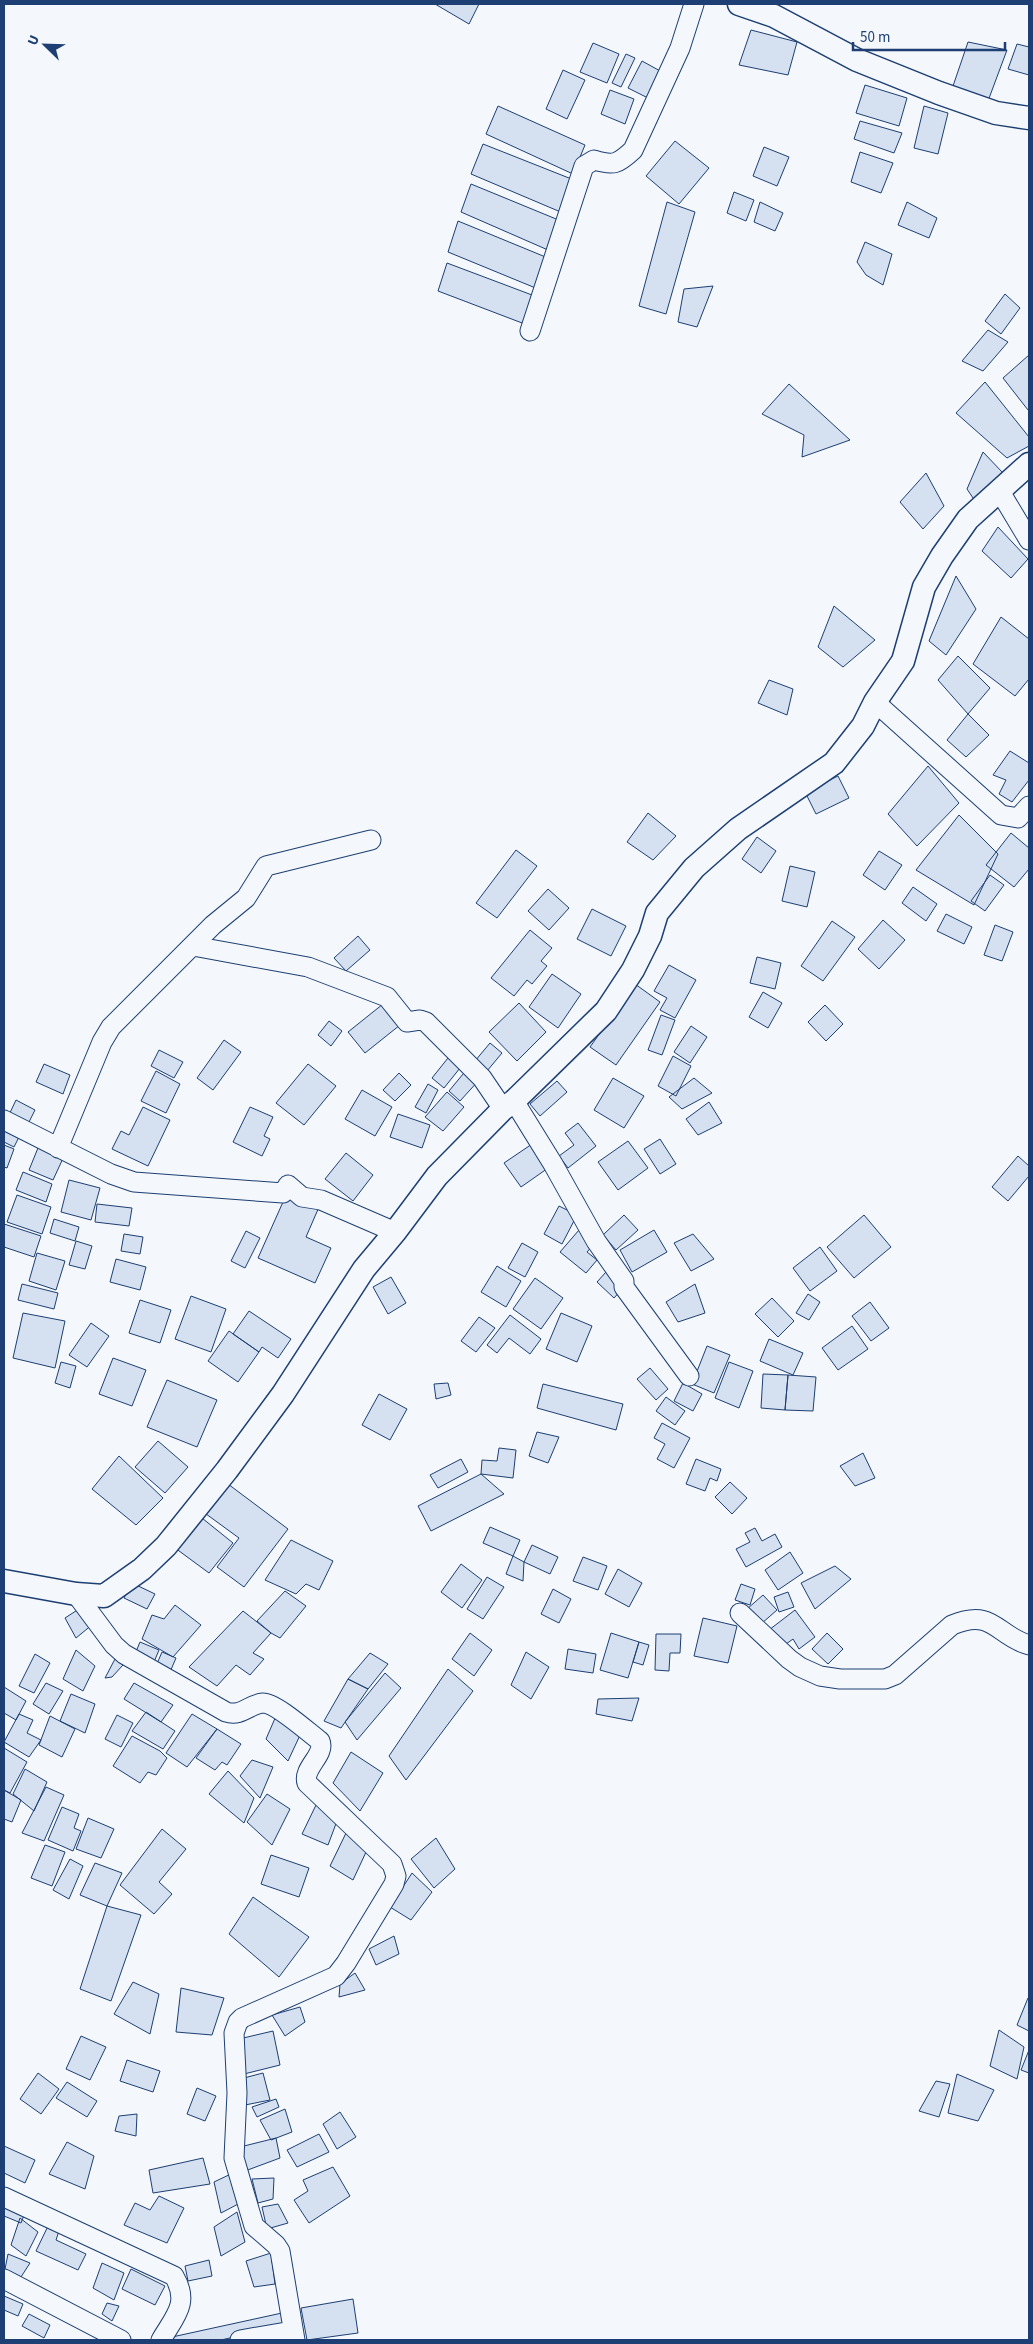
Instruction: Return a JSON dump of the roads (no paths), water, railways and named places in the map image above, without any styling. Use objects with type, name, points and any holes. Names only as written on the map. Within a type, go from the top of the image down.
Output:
[{"type":"street","points":[[530,331],[584,166],[594,160],[605,163],[620,162],[634,150],[680,48],[694,4]]},
{"type":"street","points":[[739,4],[774,16],[857,60],[940,94],[996,113],[1029,118]]},
{"type":"street","points":[[4,1581],[76,1594],[104,1596],[142,1569],[166,1546],[227,1470],[283,1394],[364,1269],[396,1232],[437,1176],[606,1011],[633,970],[650,936],[658,913],[694,868],[738,829],[834,763],[863,726],[875,702],[903,661],[924,587],[938,564],[968,519],[1029,464]]},
{"type":"street","points":[[999,490],[1029,540]]},
{"type":"street","points":[[875,702],[1001,815],[1018,818],[1029,806]]},
{"type":"street","points":[[58,1148],[106,1034],[213,925],[246,898],[263,870],[270,864],[372,840]]},
{"type":"street","points":[[193,946],[303,966],[387,997],[408,1022],[420,1020],[426,1022],[509,1105],[553,1164],[596,1241],[624,1281],[624,1287],[689,1376]]},
{"type":"street","points":[[4,1120],[111,1174],[134,1182],[283,1193],[288,1185],[302,1197],[321,1200],[396,1232]]},
{"type":"street","points":[[76,1594],[114,1645],[124,1654],[226,1712],[238,1714],[258,1704],[270,1704],[320,1741],[320,1749],[306,1774],[307,1783],[396,1870],[394,1884],[346,1964],[336,1976],[242,2018],[238,2022],[234,2033],[237,2093],[234,2158],[252,2223],[256,2230],[276,2244],[280,2251],[294,2335],[240,2340]]},
{"type":"street","points":[[740,1613],[789,1659],[800,1667],[829,1679],[885,1679],[895,1675],[952,1625],[963,1620],[983,1619],[1029,1645]]},
{"type":"street","points":[[4,2196],[174,2276],[182,2289],[181,2305],[161,2340]]},
{"type":"street","points":[[4,2280],[121,2340]]}]
